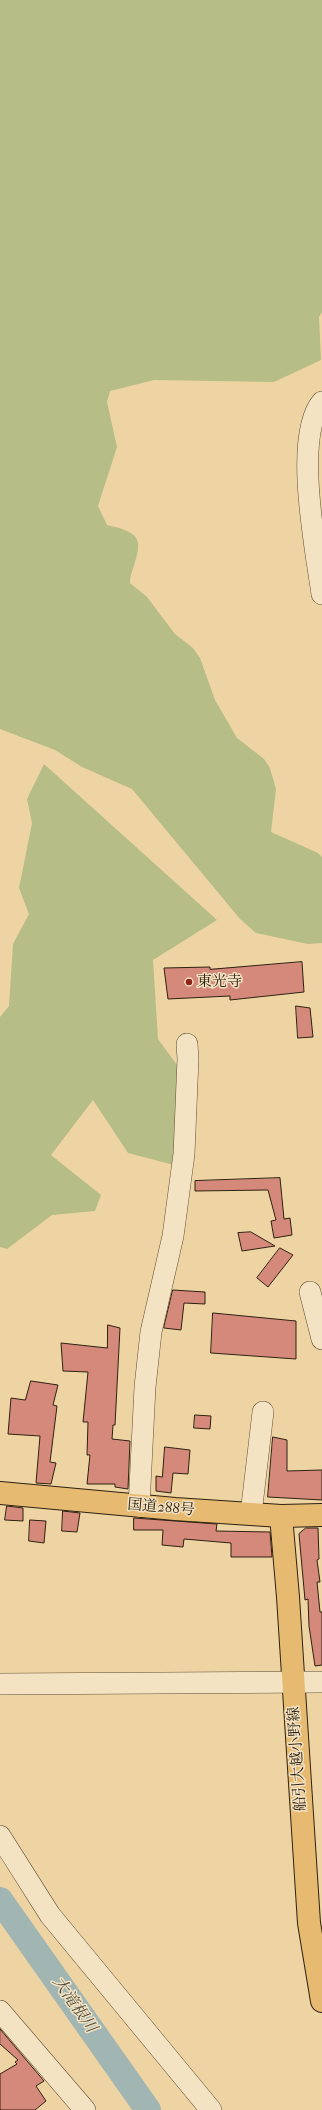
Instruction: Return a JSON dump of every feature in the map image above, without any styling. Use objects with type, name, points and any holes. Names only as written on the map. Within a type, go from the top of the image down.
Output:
[{"type":"main road","name":"国道288号","points":[[0,1493],[139,1506],[251,1514],[281,1516],[322,1515]]},
{"type":"main road","name":"船引大越小野線","points":[[281,1516],[288,1597],[292,1681],[309,1923],[322,2001]]},
{"type":"street","points":[[322,402],[311,426],[315,468],[311,518],[322,594]]},
{"type":"street","points":[[139,1506],[145,1387],[151,1332],[173,1236],[184,1154],[188,1059],[187,1044]]},
{"type":"street","points":[[310,1292],[322,1339]]},
{"type":"street","points":[[251,1514],[263,1412]]},
{"type":"street","points":[[0,1684],[322,1682]]},
{"type":"street","points":[[3,1845],[50,1915],[211,2110]]},
{"type":"street","points":[[0,2011],[85,2110]]},
{"type":"green space","points":[[0,0],[322,0],[322,312],[319,317],[321,360],[274,382],[154,380],[110,391],[107,402],[117,447],[98,506],[107,525],[129,532],[135,536],[138,542],[137,555],[130,583],[147,597],[175,634],[193,648],[200,658],[215,700],[237,738],[264,759],[270,768],[276,789],[271,832],[318,853],[322,857],[322,943],[308,944],[256,933],[240,919],[132,789],[82,767],[55,750],[0,729]]},
{"type":"green space","points":[[44,764],[217,920],[153,960],[158,1039],[180,1069],[174,1165],[128,1153],[93,1100],[51,1155],[101,1195],[95,1211],[52,1215],[7,1249],[0,1247],[0,1017],[9,1006],[13,944],[29,914],[19,888],[32,823],[27,799]]},
{"type":"building","points":[[302,962],[304,992],[230,1000],[230,996],[168,999],[164,968],[210,967],[210,969]]},
{"type":"building","points":[[296,1006],[310,1008],[313,1037],[298,1038]]},
{"type":"building","points":[[280,1178],[284,1219],[290,1218],[292,1235],[274,1238],[271,1221],[276,1220],[268,1190],[195,1191],[195,1181]]},
{"type":"building","points":[[251,1232],[275,1246],[242,1251],[238,1233]]},
{"type":"building","points":[[280,1248],[293,1255],[268,1287],[257,1278]]},
{"type":"building","points":[[173,1290],[205,1292],[205,1304],[184,1303],[181,1330],[164,1328]]},
{"type":"building","points":[[213,1313],[296,1321],[296,1359],[211,1353]]},
{"type":"building","points":[[108,1325],[120,1328],[115,1425],[113,1425],[112,1439],[130,1441],[128,1489],[115,1487],[115,1484],[87,1484],[90,1455],[87,1455],[88,1422],[83,1422],[88,1372],[63,1371],[61,1343],[107,1348]]},
{"type":"building","points":[[31,1381],[58,1385],[53,1405],[57,1406],[50,1462],[56,1463],[51,1484],[36,1483],[40,1436],[8,1434],[11,1398],[25,1400]]},
{"type":"building","points":[[195,1415],[211,1416],[210,1429],[194,1428]]},
{"type":"building","points":[[273,1437],[287,1440],[287,1471],[322,1470],[322,1500],[268,1497]]},
{"type":"building","points":[[165,1447],[190,1450],[188,1474],[173,1473],[171,1493],[156,1491],[156,1476],[162,1477]]},
{"type":"building","points":[[7,1506],[23,1508],[23,1521],[5,1520]]},
{"type":"building","points":[[63,1511],[80,1513],[77,1532],[62,1531]]},
{"type":"building","points":[[134,1518],[217,1524],[216,1531],[270,1532],[272,1557],[231,1557],[231,1543],[184,1539],[183,1547],[162,1545],[163,1530],[134,1530]]},
{"type":"building","points":[[30,1520],[46,1521],[44,1543],[29,1541]]},
{"type":"building","points":[[306,1528],[318,1528],[319,1559],[317,1560],[320,1582],[317,1582],[320,1612],[322,1612],[322,1665],[315,1666],[309,1626],[308,1599],[305,1600],[299,1534]]},
{"type":"building","points":[[0,2029],[44,2081],[36,2086],[46,2101],[35,2110],[0,2110],[0,2074],[17,2064],[15,2062],[18,2060],[0,2044]]},
{"type":"waterway","name":"大滝根川","points":[[0,1900],[148,2110]]},
{"type":"place","name":"東光寺","points":[[189,982]]}]
